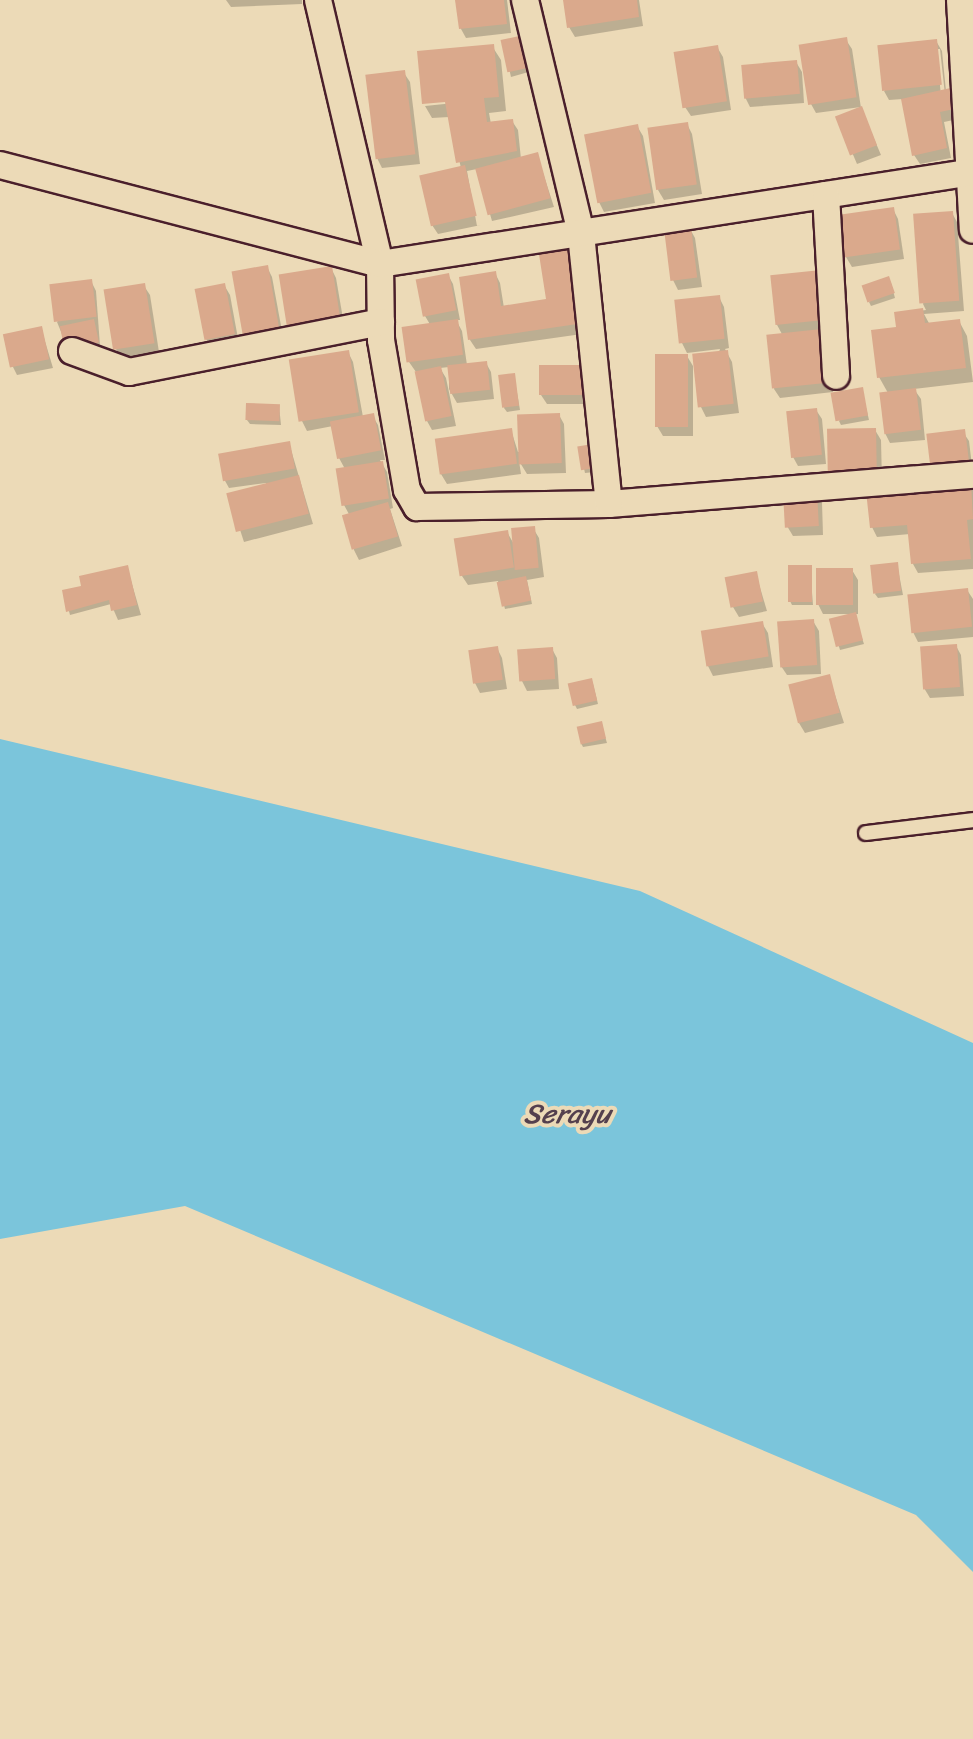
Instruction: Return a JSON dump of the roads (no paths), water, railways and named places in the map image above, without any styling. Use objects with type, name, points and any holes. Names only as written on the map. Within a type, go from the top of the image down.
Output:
[{"type":"street","points":[[318,0],[380,264],[381,322],[407,490],[417,507],[609,504],[973,475]]},
{"type":"street","points":[[525,0],[581,234],[609,504]]},
{"type":"street","points":[[960,0],[973,230]]},
{"type":"street","points":[[0,165],[380,264],[972,172]]},
{"type":"street","points":[[826,195],[836,376]]},
{"type":"street","points":[[72,351],[129,372],[381,322]]},
{"type":"lane","points":[[866,833],[973,820]]},
{"type":"water","name":"Serayu","points":[[0,739],[640,891],[973,1043],[973,1572],[916,1515],[185,1206],[0,1239]]}]
